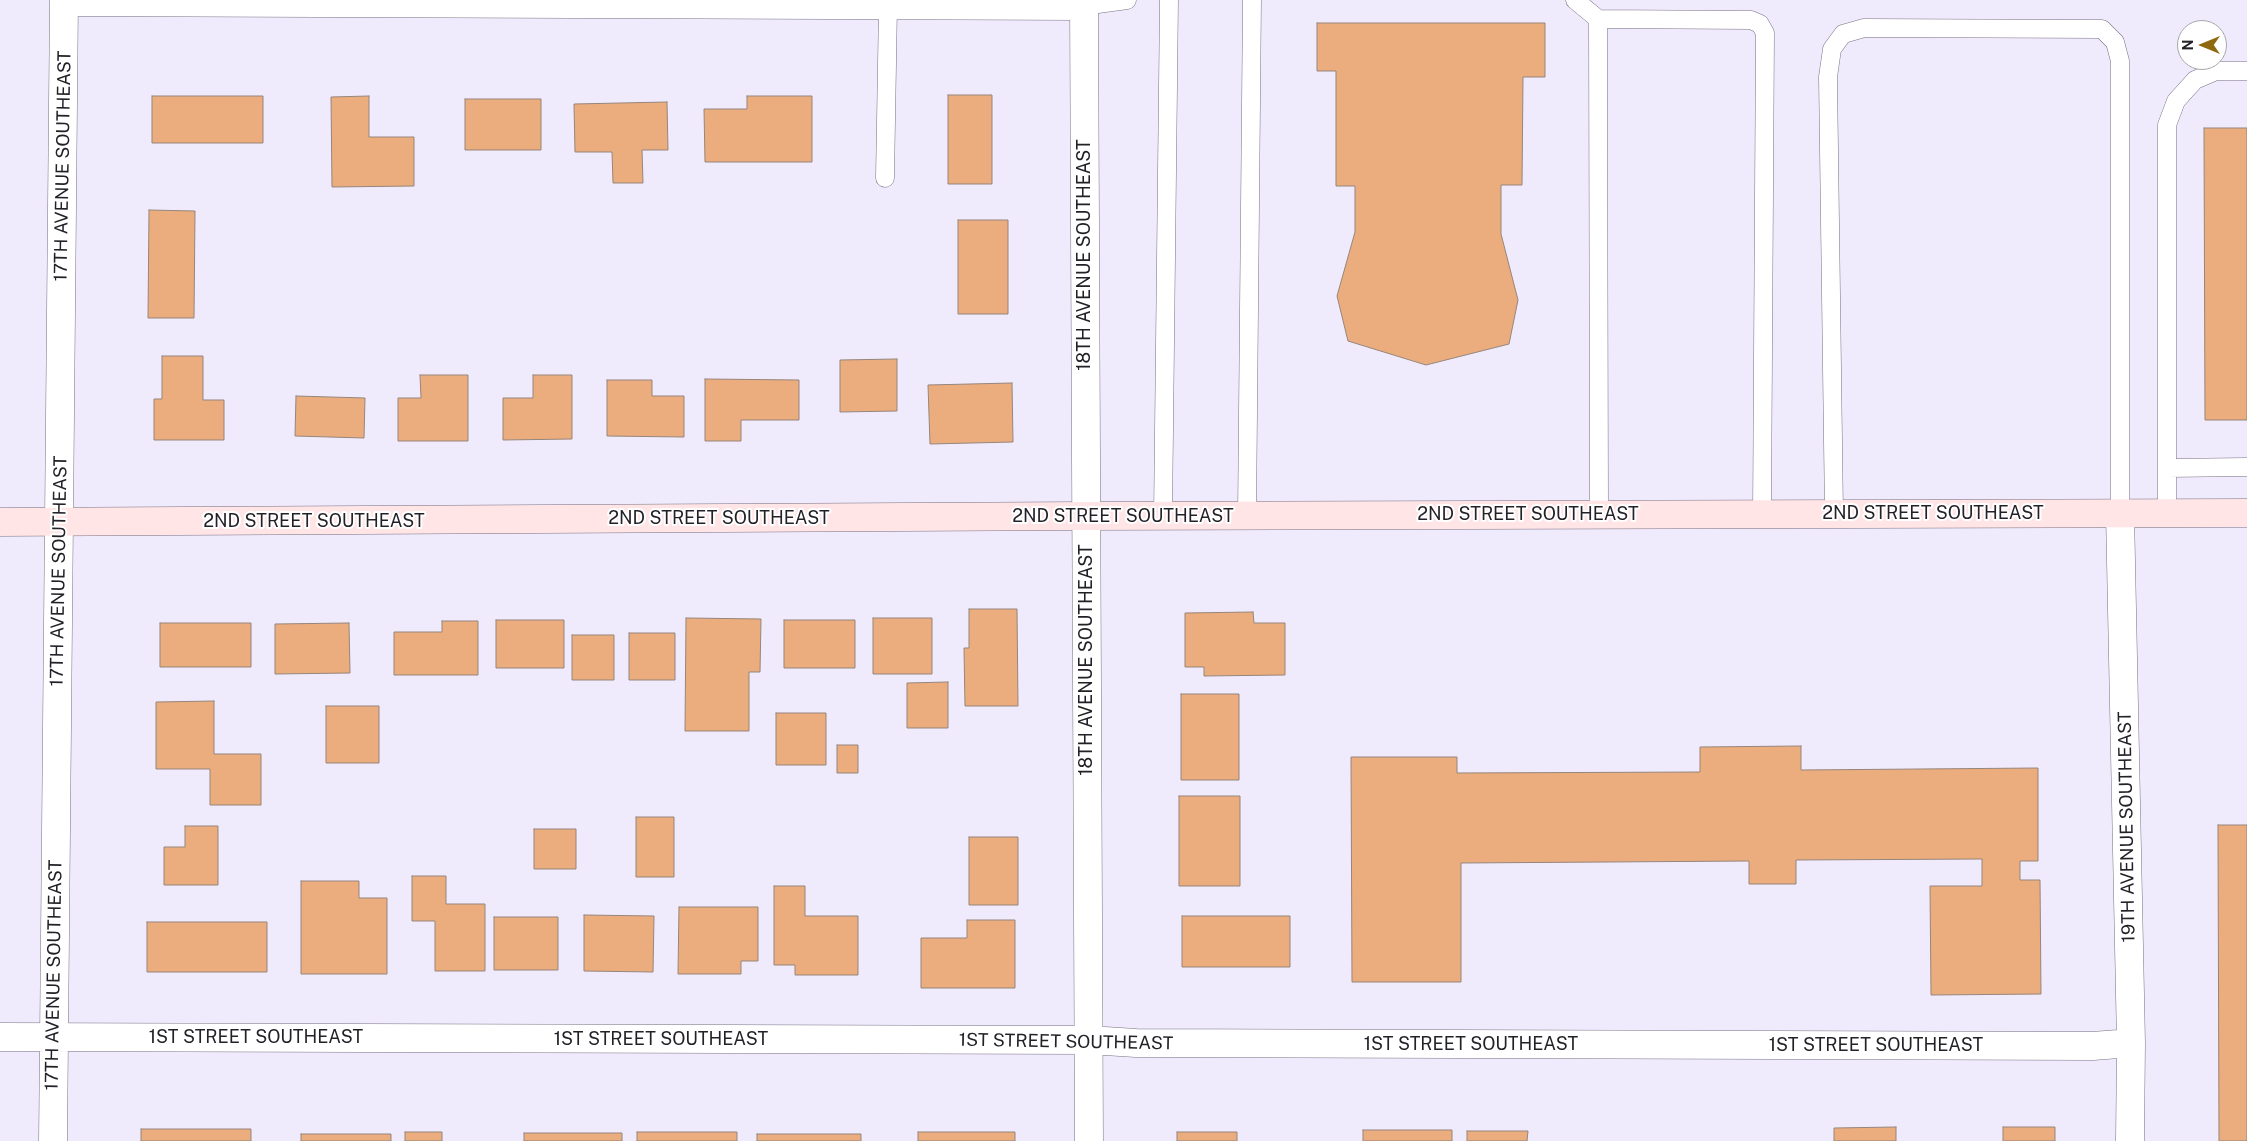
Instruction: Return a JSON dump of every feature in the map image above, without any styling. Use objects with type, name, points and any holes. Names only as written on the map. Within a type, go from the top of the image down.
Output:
[{"type":"street","points":[[64,1],[888,6],[1084,3]]},
{"type":"street","name":"17TH AVENUE SOUTHEAST","points":[[53,1141],[52,1037],[60,522],[64,1]]},
{"type":"street","name":"18TH AVENUE SOUTHEAST","points":[[1084,3],[1089,1141]]},
{"type":"street","name":"19TH AVENUE SOUTHEAST","points":[[2120,513],[2131,1043],[2130,1141]]},
{"type":"street","name":"2ND STREET SOUTHEAST","points":[[0,522],[1085,516],[2247,513]]},
{"type":"street","name":"1ST STREET SOUTHEAST","points":[[0,1037],[1089,1040],[1166,1044],[2093,1046],[2131,1043]]},
{"type":"lane","points":[[1084,3],[1127,0]]},
{"type":"lane","points":[[1163,516],[1169,0]]},
{"type":"lane","points":[[1247,516],[1252,0]]},
{"type":"lane","points":[[1575,0],[1598,19],[1751,20],[1760,24],[1765,33],[1762,514]]},
{"type":"lane","points":[[885,178],[888,6]]},
{"type":"lane","points":[[1598,19],[1599,514]]},
{"type":"lane","points":[[1834,514],[1828,77],[1832,49],[1843,34],[1864,28],[2102,29],[2115,42],[2120,61],[2120,513]]},
{"type":"lane","points":[[2167,513],[2167,125],[2176,100],[2195,80],[2216,71],[2247,71]]},
{"type":"lane","points":[[2167,468],[2247,467]]},
{"type":"building","points":[[1317,23],[1545,23],[1545,77],[1523,77],[1522,185],[1501,185],[1501,234],[1518,300],[1509,344],[1426,365],[1348,341],[1337,296],[1355,232],[1355,186],[1336,186],[1336,71],[1317,71]]},
{"type":"building","points":[[948,95],[992,95],[992,184],[948,184]]},
{"type":"building","points":[[152,96],[263,96],[263,143],[152,143]]},
{"type":"building","points":[[369,96],[369,137],[414,137],[414,186],[332,187],[331,97]]},
{"type":"building","points":[[747,96],[812,96],[812,162],[705,162],[704,109],[747,109]]},
{"type":"building","points":[[465,99],[541,99],[541,150],[465,150]]},
{"type":"building","points":[[667,102],[668,150],[642,150],[643,183],[613,183],[612,152],[575,152],[574,104]]},
{"type":"building","points":[[2204,128],[2247,128],[2247,420],[2205,420]]},
{"type":"building","points":[[149,210],[195,211],[194,318],[148,318]]},
{"type":"building","points":[[958,220],[1008,220],[1008,314],[958,314]]},
{"type":"building","points":[[162,356],[203,356],[203,400],[224,400],[224,440],[154,440],[154,399],[162,399]]},
{"type":"building","points":[[897,359],[897,411],[840,412],[840,360]]},
{"type":"building","points":[[420,375],[468,375],[468,441],[398,441],[398,398],[421,398]]},
{"type":"building","points":[[533,375],[572,375],[572,439],[503,440],[503,398],[533,398]]},
{"type":"building","points":[[705,379],[799,380],[799,420],[741,420],[741,441],[705,441]]},
{"type":"building","points":[[607,380],[652,380],[652,396],[684,396],[684,437],[607,436]]},
{"type":"building","points":[[1012,383],[1013,442],[930,444],[928,385]]},
{"type":"building","points":[[296,396],[365,398],[364,438],[295,436]]},
{"type":"building","points":[[969,609],[1017,609],[1018,706],[965,706],[964,648],[969,648]]},
{"type":"building","points":[[1253,612],[1254,623],[1285,623],[1285,675],[1204,676],[1204,667],[1185,667],[1185,613]]},
{"type":"building","points":[[686,618],[761,619],[760,672],[749,672],[749,731],[685,731]]},
{"type":"building","points":[[873,618],[932,618],[932,674],[873,674]]},
{"type":"building","points":[[496,620],[564,620],[564,668],[496,668]]},
{"type":"building","points":[[784,620],[855,620],[855,668],[784,668]]},
{"type":"building","points":[[442,621],[478,621],[478,675],[394,675],[394,632],[442,632]]},
{"type":"building","points":[[160,623],[251,623],[251,667],[160,667]]},
{"type":"building","points":[[349,623],[350,673],[275,674],[275,624]]},
{"type":"building","points":[[629,633],[675,633],[675,680],[629,680]]},
{"type":"building","points":[[572,635],[614,635],[614,680],[572,680]]},
{"type":"building","points":[[948,682],[948,728],[907,728],[907,683]]},
{"type":"building","points":[[1181,694],[1239,694],[1239,780],[1181,780]]},
{"type":"building","points":[[214,701],[214,754],[261,754],[261,805],[210,805],[210,769],[156,769],[156,702]]},
{"type":"building","points":[[326,706],[379,706],[379,763],[326,763]]},
{"type":"building","points":[[776,713],[826,713],[826,765],[776,765]]},
{"type":"building","points":[[837,745],[858,745],[858,773],[837,773]]},
{"type":"building","points":[[1801,746],[1801,770],[2038,768],[2038,861],[2020,861],[2020,880],[2040,880],[2041,994],[1931,995],[1930,886],[1982,886],[1982,859],[1796,860],[1796,884],[1749,884],[1749,861],[1461,863],[1461,982],[1352,982],[1351,757],[1457,757],[1457,773],[1700,772],[1700,747]]},
{"type":"building","points":[[1179,796],[1240,796],[1240,886],[1179,886]]},
{"type":"building","points":[[636,817],[674,817],[674,877],[636,877]]},
{"type":"building","points":[[2218,825],[2247,825],[2247,1141],[2219,1141]]},
{"type":"building","points":[[185,826],[218,826],[218,885],[164,885],[164,847],[185,847]]},
{"type":"building","points":[[534,829],[576,829],[576,869],[534,869]]},
{"type":"building","points":[[969,837],[1018,837],[1018,905],[969,905]]},
{"type":"building","points":[[412,876],[446,876],[446,904],[485,904],[485,971],[435,971],[435,921],[412,921]]},
{"type":"building","points":[[301,881],[359,881],[359,898],[387,898],[387,974],[301,974]]},
{"type":"building","points":[[774,886],[805,886],[805,916],[858,916],[858,975],[795,975],[795,965],[774,965]]},
{"type":"building","points":[[679,907],[758,907],[758,961],[741,961],[741,974],[678,974]]},
{"type":"building","points":[[584,915],[654,916],[653,972],[584,971]]},
{"type":"building","points":[[1182,916],[1290,916],[1290,967],[1182,967]]},
{"type":"building","points":[[494,917],[558,917],[558,970],[494,970]]},
{"type":"building","points":[[967,920],[1015,920],[1015,988],[921,988],[921,938],[967,938]]},
{"type":"building","points":[[147,922],[267,922],[267,972],[147,972]]},
{"type":"building","points":[[1896,1127],[1896,1141],[1834,1141],[1834,1128]]},
{"type":"building","points":[[2003,1127],[2055,1127],[2055,1141],[2003,1141]]},
{"type":"building","points":[[141,1129],[251,1129],[251,1141],[141,1141]]},
{"type":"building","points":[[1363,1130],[1452,1130],[1452,1141],[1363,1141]]},
{"type":"building","points":[[1467,1131],[1528,1131],[1527,1141],[1467,1141]]},
{"type":"building","points":[[405,1132],[442,1132],[442,1141],[405,1141]]},
{"type":"building","points":[[637,1132],[737,1132],[737,1141],[637,1141]]},
{"type":"building","points":[[918,1132],[1015,1132],[1015,1141],[918,1141]]},
{"type":"building","points":[[1177,1132],[1237,1132],[1237,1141],[1177,1141]]},
{"type":"building","points":[[524,1133],[622,1133],[622,1141],[524,1141]]},
{"type":"building","points":[[301,1134],[391,1134],[391,1141],[301,1141]]},
{"type":"building","points":[[757,1134],[861,1134],[861,1141],[757,1141]]}]
